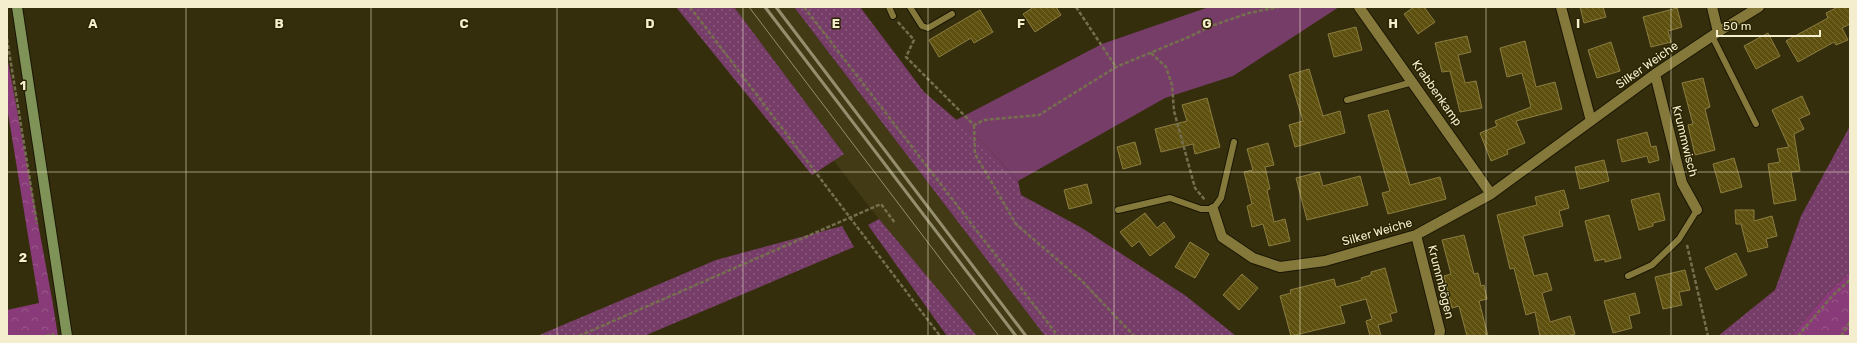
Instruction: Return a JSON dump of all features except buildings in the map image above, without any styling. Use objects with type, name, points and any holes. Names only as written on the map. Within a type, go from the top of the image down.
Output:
[{"type":"main road","points":[[17,7],[67,336]]},
{"type":"street","name":"Krabbenkamp","points":[[1359,7],[1491,194]]},
{"type":"street","points":[[1561,7],[1591,121]]},
{"type":"street","points":[[1712,7],[1715,34]]},
{"type":"street","name":"Silker Weiche","points":[[1213,209],[1222,237],[1252,258],[1280,267],[1325,261],[1416,235],[1491,194],[1655,74],[1759,7]]},
{"type":"street","name":"Krummwisch","points":[[1655,74],[1682,183],[1698,210]]},
{"type":"street","name":"Krummbögen","points":[[1416,235],[1440,331],[1439,336]]},
{"type":"lane","points":[[889,7],[893,16]]},
{"type":"lane","points":[[910,7],[922,26],[928,28],[952,14]]},
{"type":"lane","points":[[1715,34],[1756,124]]},
{"type":"lane","points":[[1347,100],[1413,82]]},
{"type":"lane","points":[[1118,210],[1170,198],[1201,209],[1213,209],[1221,198],[1234,142]]},
{"type":"lane","points":[[1628,276],[1652,265],[1679,239],[1698,210]]},
{"type":"path","points":[[690,7],[848,217],[940,336]]},
{"type":"path","points":[[804,7],[1058,336]]},
{"type":"path","points":[[1076,7],[1116,67]]},
{"type":"path","points":[[974,125],[984,120],[1039,115],[1116,67],[1211,26],[1249,13],[1279,7]]},
{"type":"path","points":[[893,16],[914,40],[906,57],[974,125],[976,154],[1016,224],[1082,281],[1134,336]]},
{"type":"path","points":[[7,39],[37,226]]},
{"type":"path","points":[[1151,53],[1166,68],[1172,85],[1174,111],[1194,188],[1213,209]]},
{"type":"path","points":[[579,336],[848,217],[881,204],[895,222]]},
{"type":"path","points":[[1685,237],[1708,336]]},
{"type":"path","points":[[1798,336],[1833,296],[1850,280]]},
{"type":"path","points":[[1841,336],[1850,322]]},
{"type":"path","points":[[46,336],[54,334],[53,326]]},
{"type":"shaded area","points":[[676,7],[734,7],[844,154],[812,175]]},
{"type":"shaded area","points":[[734,7],[794,7],[1045,336],[977,336],[879,219],[833,160],[844,154]]},
{"type":"shaded area","points":[[794,7],[860,7],[924,92],[980,140],[1018,181],[1021,195],[1082,228],[1186,296],[1236,336],[1045,336]]},
{"type":"shaded area","points":[[1209,7],[1339,7],[1233,76],[1165,98],[1018,181],[980,140],[956,120],[1102,44]]},
{"type":"shaded area","points":[[1850,126],[1850,272],[1828,292],[1791,336],[1718,336],[1775,290],[1801,216]]},
{"type":"shaded area","points":[[879,219],[977,336],[947,336],[868,225]]},
{"type":"shaded area","points":[[842,226],[854,247],[644,336],[537,336],[716,260]]},
{"type":"green space","points":[[7,56],[58,336],[7,336],[7,310],[39,303],[7,107]]},
{"type":"green space","points":[[1850,272],[1850,336],[1791,336],[1828,292]]},
{"type":"tram line","points":[[749,7],[999,336]]},
{"type":"railway","points":[[765,7],[1016,336]]},
{"type":"railway","points":[[776,7],[1026,336]]}]
